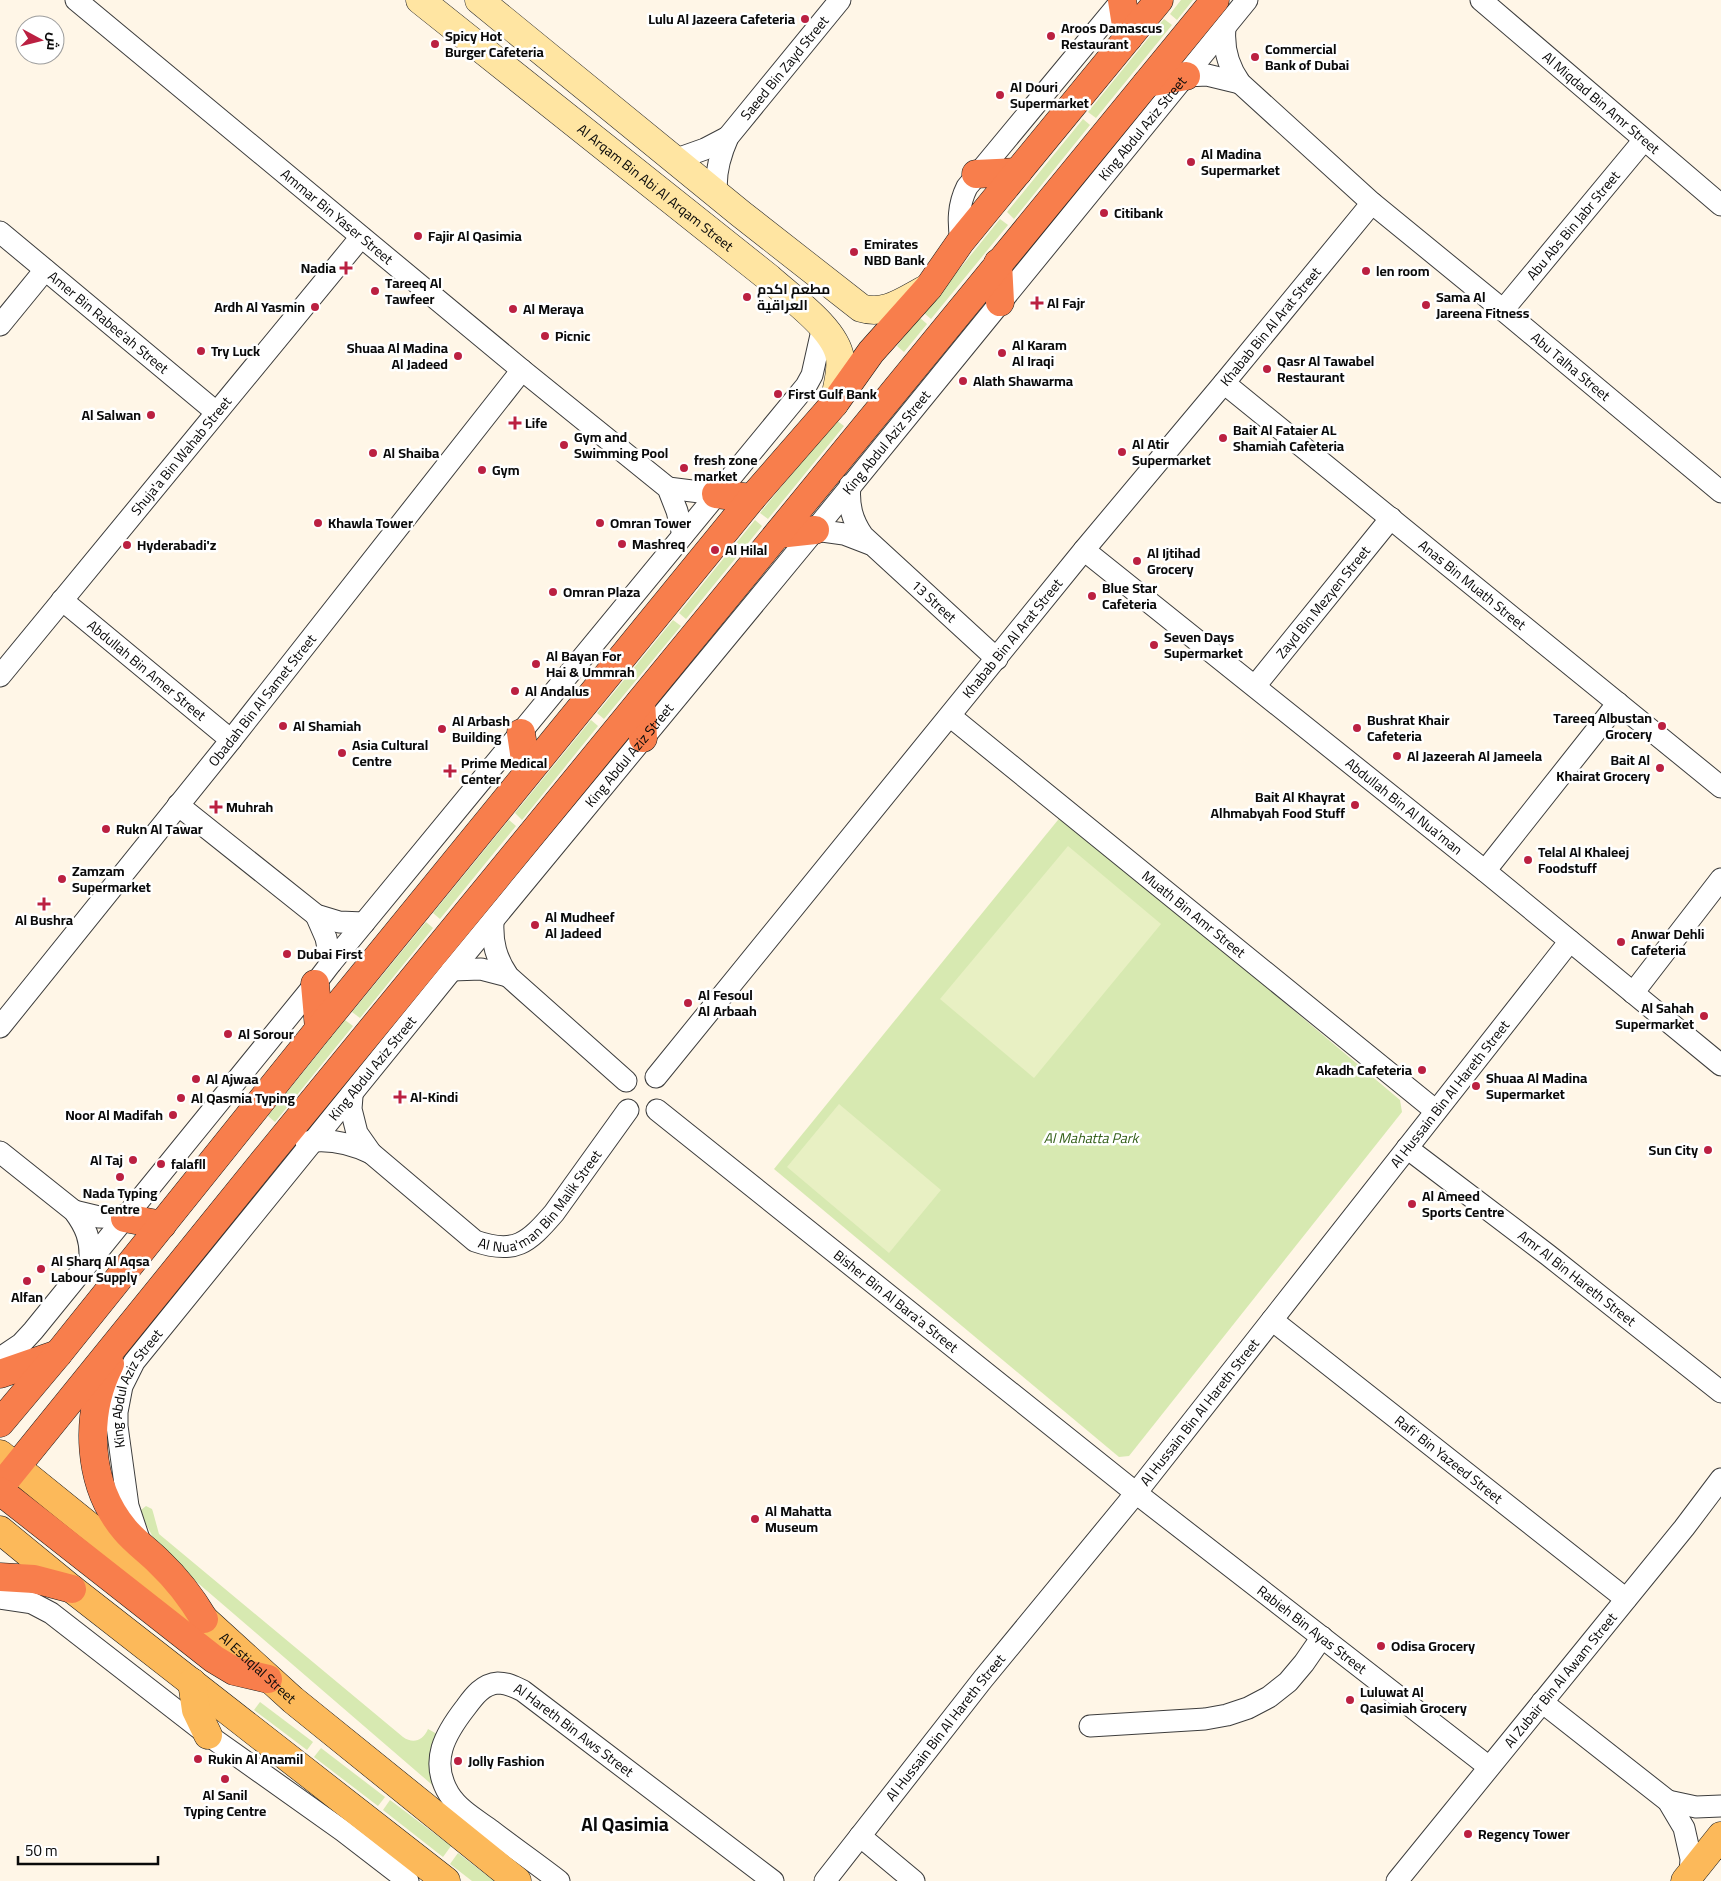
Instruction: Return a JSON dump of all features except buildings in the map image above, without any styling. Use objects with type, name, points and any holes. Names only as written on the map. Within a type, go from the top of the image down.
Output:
[{"type":"highway","points":[[1122,0],[1128,38]]},
{"type":"highway","points":[[0,1423],[752,498],[834,404],[871,352],[929,287],[961,241],[1159,0]]},
{"type":"highway","name":"King Abdul Aziz Street","points":[[4,1469],[124,1335],[268,1156],[1215,0]]},
{"type":"highway","points":[[1147,83],[1186,76]]},
{"type":"highway","points":[[976,174],[1018,172]]},
{"type":"highway","points":[[998,263],[1000,302]]},
{"type":"highway","points":[[716,494],[752,498]]},
{"type":"highway","points":[[778,534],[815,530]]},
{"type":"highway","points":[[641,701],[643,738]]},
{"type":"highway","points":[[521,733],[527,773]]},
{"type":"highway","points":[[315,984],[319,1029]]},
{"type":"highway","points":[[124,1218],[162,1224]]},
{"type":"highway","points":[[124,1335],[100,1387],[94,1415],[93,1443],[97,1472],[106,1499],[119,1522],[183,1588],[204,1619]]},
{"type":"highway","points":[[0,1374],[58,1354]]},
{"type":"highway","points":[[0,1491],[214,1659],[234,1671],[268,1679]]},
{"type":"highway","points":[[0,1577],[34,1579],[72,1589]]},
{"type":"main road","name":"Al Estiqlal Street","points":[[4,1469],[204,1619],[268,1679],[517,1881]]},
{"type":"main road","points":[[0,1530],[72,1589],[446,1881]]},
{"type":"main road","points":[[192,1682],[196,1710],[208,1735]]},
{"type":"main road","points":[[1687,1878],[1721,1836]]},
{"type":"street","name":"Ammar Bin Yaser Street","points":[[76,0],[522,370],[668,488],[677,511],[683,535]]},
{"type":"street","name":"Al Arqam Bin Abi Al Arqam Street","points":[[420,0],[769,278],[823,326],[834,341],[840,359],[834,404]]},
{"type":"street","points":[[479,0],[717,195],[861,308],[872,311],[883,310],[929,287]]},
{"type":"street","points":[[961,241],[958,223],[962,197],[976,174],[1122,0]]},
{"type":"street","name":"King Abdul Aziz Street","points":[[142,1546],[128,1506],[117,1426],[118,1399],[127,1373],[134,1362],[352,1096],[452,970],[815,530],[1247,0]]},
{"type":"street","name":"Al Miqdad Bin Amr Street","points":[[1481,0],[1721,205]]},
{"type":"street","name":"Saeed Bin Zayd Street","points":[[717,195],[718,162],[728,137],[832,3]]},
{"type":"street","name":"Abu Talha Street","points":[[1225,28],[1224,38],[1227,57],[1234,75],[1240,83],[1372,203],[1721,492]]},
{"type":"street","name":"Abu Talha Street","points":[[1186,76],[1207,75],[1240,83]]},
{"type":"street","name":"Saeed Bin Zayd Street","points":[[674,160],[705,149],[728,137]]},
{"type":"street","name":"Abu Abs Bin Jabr Street","points":[[1503,310],[1644,140]]},
{"type":"street","name":"Khabab Bin Al Arat Street","points":[[656,1077],[1084,550],[1224,384],[1372,203]]},
{"type":"street","name":"Amer Bin Rabee'ah Street","points":[[0,232],[216,412]]},
{"type":"street","name":"Shuja'a Bin Wahab Street","points":[[0,676],[361,237]]},
{"type":"street","points":[[0,325],[45,270]]},
{"type":"street","points":[[769,278],[781,279],[792,284],[816,305],[823,305],[833,297],[832,284]]},
{"type":"street","points":[[0,1358],[21,1344],[331,962],[806,386],[813,369],[823,326]]},
{"type":"street","name":"Obadah Bin Al Samet Street","points":[[0,1027],[231,740],[522,370]]},
{"type":"street","name":"Anas Bin Muath Street","points":[[1224,384],[1721,787]]},
{"type":"street","name":"13 Street","points":[[850,485],[849,496],[853,517],[857,527],[870,544],[997,659]]},
{"type":"street","points":[[668,488],[716,494]]},
{"type":"street","name":"Zayd Bin Mezyen Street","points":[[1255,686],[1391,518]]},
{"type":"street","name":"13 Street","points":[[815,530],[844,534],[870,544]]},
{"type":"street","name":"Abdullah Bin Al Nua'man","points":[[1084,550],[1485,871],[1721,1065]]},
{"type":"street","name":"Abdullah Bin Amer Street","points":[[62,600],[231,740]]},
{"type":"street","points":[[1485,871],[1618,703]]},
{"type":"street","name":"Muath Bin Amr Street","points":[[950,716],[1436,1111]]},
{"type":"street","points":[[178,805],[316,915],[339,922],[364,924]]},
{"type":"street","points":[[1633,993],[1721,878]]},
{"type":"street","points":[[316,915],[326,938],[331,962]]},
{"type":"street","points":[[493,922],[494,950],[508,976],[626,1080]]},
{"type":"street","name":"Al Hussain Bin Al Hareth Street","points":[[826,1881],[983,1679],[1136,1493],[1570,941]]},
{"type":"street","points":[[452,970],[481,969],[508,976]]},
{"type":"street","points":[[640,1073],[648,1073],[656,1077],[661,1082],[664,1097],[662,1104],[657,1110],[643,1115],[635,1114],[628,1110],[622,1099],[626,1080],[640,1073]]},
{"type":"street","name":"Al Nua'man Bin Malik Street","points":[[352,1096],[351,1109],[355,1127],[363,1143],[371,1153],[475,1241],[492,1247],[510,1247],[527,1241],[548,1221],[628,1110]]},
{"type":"street","name":"Bisher Bin Al Bara'a Street","points":[[657,1110],[1136,1493]]},
{"type":"street","name":"Al Nua'man Bin Malik Street","points":[[268,1156],[282,1149],[314,1141],[344,1143],[371,1153]]},
{"type":"street","name":"Amr Al Bin Hareth Street","points":[[1407,1148],[1548,1255],[1721,1392]]},
{"type":"street","points":[[0,1152],[74,1211],[88,1234],[90,1260]]},
{"type":"street","points":[[74,1211],[99,1217],[124,1218]]},
{"type":"street","name":"Rafi' Bin Yazeed Street","points":[[1272,1320],[1626,1599]]},
{"type":"street","name":"Al Zubair Bin Al Awam Street","points":[[1397,1881],[1721,1479]]},
{"type":"street","name":"Rabieh Bin Ayas Street","points":[[1136,1493],[1489,1767]]},
{"type":"street","points":[[0,1598],[32,1603],[51,1613],[208,1735],[343,1831],[408,1881]]},
{"type":"street","points":[[1090,1726],[1205,1719],[1228,1715],[1248,1708],[1288,1682],[1322,1637]]},
{"type":"street","name":"Al Hareth Bin Aws Street","points":[[560,1881],[466,1812],[449,1795],[441,1773],[440,1761],[445,1738],[450,1727],[475,1695],[486,1687],[498,1683],[512,1685],[531,1697],[773,1881]]},
{"type":"street","points":[[1542,1702],[1668,1801],[1684,1828],[1691,1859],[1687,1878]]},
{"type":"street","points":[[1668,1801],[1696,1807],[1721,1806]]},
{"type":"street","points":[[860,1836],[914,1881]]},
{"type":"green space","points":[[1181,0],[1193,0],[1177,20],[1170,14]]},
{"type":"green space","points":[[1164,19],[1172,25],[1096,118],[1088,112]]},
{"type":"green space","points":[[1083,119],[1090,125],[1014,219],[1007,212]]},
{"type":"green space","points":[[1000,219],[1008,225],[931,319],[924,313]]},
{"type":"green space","points":[[919,317],[927,324],[904,352],[897,346]]},
{"type":"green space","points":[[836,420],[844,426],[768,519],[760,513]]},
{"type":"green space","points":[[755,520],[762,526],[686,619],[679,613]]},
{"type":"green space","points":[[673,620],[681,626],[604,719],[597,713]]},
{"type":"green space","points":[[591,720],[598,726],[522,820],[515,813]]},
{"type":"green space","name":"Al Mahatta Park","points":[[1062,815],[1400,1100],[1402,1112],[1129,1456],[1119,1457],[774,1169]]},
{"type":"green space","points":[[509,820],[516,826],[440,919],[433,913]]},
{"type":"green space","points":[[1068,846],[1161,924],[1034,1078],[940,999]]},
{"type":"green space","points":[[426,922],[433,928],[360,1018],[352,1012]]},
{"type":"green space","points":[[345,1020],[353,1026],[275,1122],[268,1116]]},
{"type":"green space","points":[[839,1104],[941,1190],[889,1253],[787,1167]]},
{"type":"green space","points":[[146,1506],[152,1509],[159,1534],[403,1737],[414,1741],[421,1739],[428,1729],[437,1734],[437,1789],[170,1559],[155,1541],[140,1513]]},
{"type":"green space","points":[[260,1702],[313,1742],[307,1750],[254,1710]]},
{"type":"green space","points":[[321,1748],[385,1797],[378,1806],[314,1757]]},
{"type":"green space","points":[[390,1800],[451,1846],[443,1857],[383,1810]]},
{"type":"green space","points":[[458,1853],[494,1881],[472,1881],[450,1864]]},
{"type":"place","name":"Lulu Al Jazeera Cafeteria","points":[[805,19]]},
{"type":"place","name":"Aroos Damascus Restaurant","points":[[1051,36]]},
{"type":"place","name":"Spicy Hot Burger Cafeteria","points":[[435,44]]},
{"type":"place","name":"Commercial Bank of Dubai","points":[[1255,57]]},
{"type":"place","name":"Al Douri Supermarket","points":[[1000,95]]},
{"type":"place","name":"Al Madina Supermarket","points":[[1191,162]]},
{"type":"place","name":"Citibank","points":[[1104,213]]},
{"type":"place","name":"Fajir Al Qasimia","points":[[418,236]]},
{"type":"place","name":"Emirates NBD Bank","points":[[854,252]]},
{"type":"place","name":"Nadia","points":[[346,268]]},
{"type":"place","name":"len room","points":[[1366,271]]},
{"type":"place","name":"Tareeq Al Tawfeer","points":[[375,291]]},
{"type":"place","name":"مطعم اكدم العراقية","points":[[747,297]]},
{"type":"place","name":"Al Fajr","points":[[1037,303]]},
{"type":"place","name":"Sama Al Jareena Fitness","points":[[1426,305]]},
{"type":"place","name":"Ardh Al Yasmin","points":[[315,307]]},
{"type":"place","name":"Al Meraya","points":[[513,309]]},
{"type":"place","name":"Picnic","points":[[545,336]]},
{"type":"place","name":"Try Luck","points":[[201,351]]},
{"type":"place","name":"Al Karam Al Iraqi","points":[[1002,353]]},
{"type":"place","name":"Shuaa Al Madina Al Jadeed","points":[[458,356]]},
{"type":"place","name":"Qasr Al Tawabel Restaurant","points":[[1267,369]]},
{"type":"place","name":"Alath Shawarma","points":[[963,381]]},
{"type":"place","name":"First Gulf Bank","points":[[778,394]]},
{"type":"place","name":"Al Salwan","points":[[151,415]]},
{"type":"place","name":"Life","points":[[515,423]]},
{"type":"place","name":"Bait Al Fataier AL Shamiah Cafeteria","points":[[1223,438]]},
{"type":"place","name":"Gym and Swimming Pool","points":[[564,445]]},
{"type":"place","name":"Al Atir Supermarket","points":[[1122,452]]},
{"type":"place","name":"Al Shaiba","points":[[373,453]]},
{"type":"place","name":"fresh zone market","points":[[684,468]]},
{"type":"place","name":"Gym","points":[[482,470]]},
{"type":"place","name":"Khawla Tower","points":[[318,523]]},
{"type":"place","name":"Omran Tower","points":[[600,523]]},
{"type":"place","name":"Mashreq","points":[[622,544]]},
{"type":"place","name":"Hyderabadi'z","points":[[127,545]]},
{"type":"place","name":"Al Hilal","points":[[715,550]]},
{"type":"place","name":"Al Ijtihad Grocery","points":[[1137,561]]},
{"type":"place","name":"Omran Plaza","points":[[553,592]]},
{"type":"place","name":"Blue Star Cafeteria","points":[[1092,596]]},
{"type":"place","name":"Seven Days Supermarket","points":[[1154,645]]},
{"type":"place","name":"Al Bayan For Hai & Ummrah","points":[[536,664]]},
{"type":"place","name":"Al Andalus","points":[[515,691]]},
{"type":"place","name":"Al Shamiah","points":[[283,726]]},
{"type":"place","name":"Tareeq Albustan Grocery","points":[[1662,726]]},
{"type":"place","name":"Bushrat Khair Cafeteria","points":[[1357,728]]},
{"type":"place","name":"Al Arbash Building","points":[[442,729]]},
{"type":"place","name":"Asia Cultural Centre","points":[[342,753]]},
{"type":"place","name":"Al Jazeerah Al Jameela","points":[[1397,756]]},
{"type":"place","name":"Bait Al Khairat Grocery","points":[[1660,768]]},
{"type":"place","name":"Prime Medical Center","points":[[450,771]]},
{"type":"place","name":"Bait Al Khayrat Alhmabyah Food Stuff","points":[[1355,805]]},
{"type":"place","name":"Muhrah","points":[[216,807]]},
{"type":"place","name":"Rukn Al Tawar","points":[[106,829]]},
{"type":"place","name":"Telal Al Khaleej Foodstuff","points":[[1528,860]]},
{"type":"place","name":"Zamzam Supermarket","points":[[62,879]]},
{"type":"place","name":"Al Bushra","points":[[44,904]]},
{"type":"place","name":"Al Mudheef Al Jadeed","points":[[535,925]]},
{"type":"place","name":"Anwar Dehli Cafeteria","points":[[1621,942]]},
{"type":"place","name":"Dubai First","points":[[287,954]]},
{"type":"place","name":"Al Fesoul Al Arbaah","points":[[688,1003]]},
{"type":"place","name":"Al Sahah Supermarket","points":[[1704,1016]]},
{"type":"place","name":"Al Sorour","points":[[228,1034]]},
{"type":"place","name":"Akadh Cafeteria","points":[[1422,1070]]},
{"type":"place","name":"Al Ajwaa","points":[[196,1079]]},
{"type":"place","name":"Shuaa Al Madina Supermarket","points":[[1476,1086]]},
{"type":"place","name":"Al-Kindi","points":[[400,1097]]},
{"type":"place","name":"Al Qasmia Typing","points":[[181,1098]]},
{"type":"place","name":"Noor Al Madifah","points":[[173,1115]]},
{"type":"place","name":"Sun City","points":[[1708,1150]]},
{"type":"place","name":"Al Taj","points":[[133,1160]]},
{"type":"place","name":"falafll","points":[[161,1164]]},
{"type":"place","name":"Nada Typing Centre","points":[[120,1177]]},
{"type":"place","name":"Al Ameed Sports Centre","points":[[1412,1204]]},
{"type":"place","name":"Al Sharq Al Aqsa Labour Supply","points":[[41,1269]]},
{"type":"place","name":"Alfan","points":[[27,1281]]},
{"type":"place","name":"Al Mahatta Museum","points":[[755,1519]]},
{"type":"place","name":"Odisa Grocery","points":[[1381,1646]]},
{"type":"place","name":"Luluwat Al Qasimiah Grocery","points":[[1350,1700]]},
{"type":"place","name":"Rukin Al Anamil","points":[[198,1759]]},
{"type":"place","name":"Jolly Fashion","points":[[458,1761]]},
{"type":"place","name":"Al Sanil Typing Centre","points":[[225,1779]]},
{"type":"place","name":"Regency Tower","points":[[1468,1834]]},
{"type":"district","name":"Al Qasimia","points":[[625,1824]]}]
